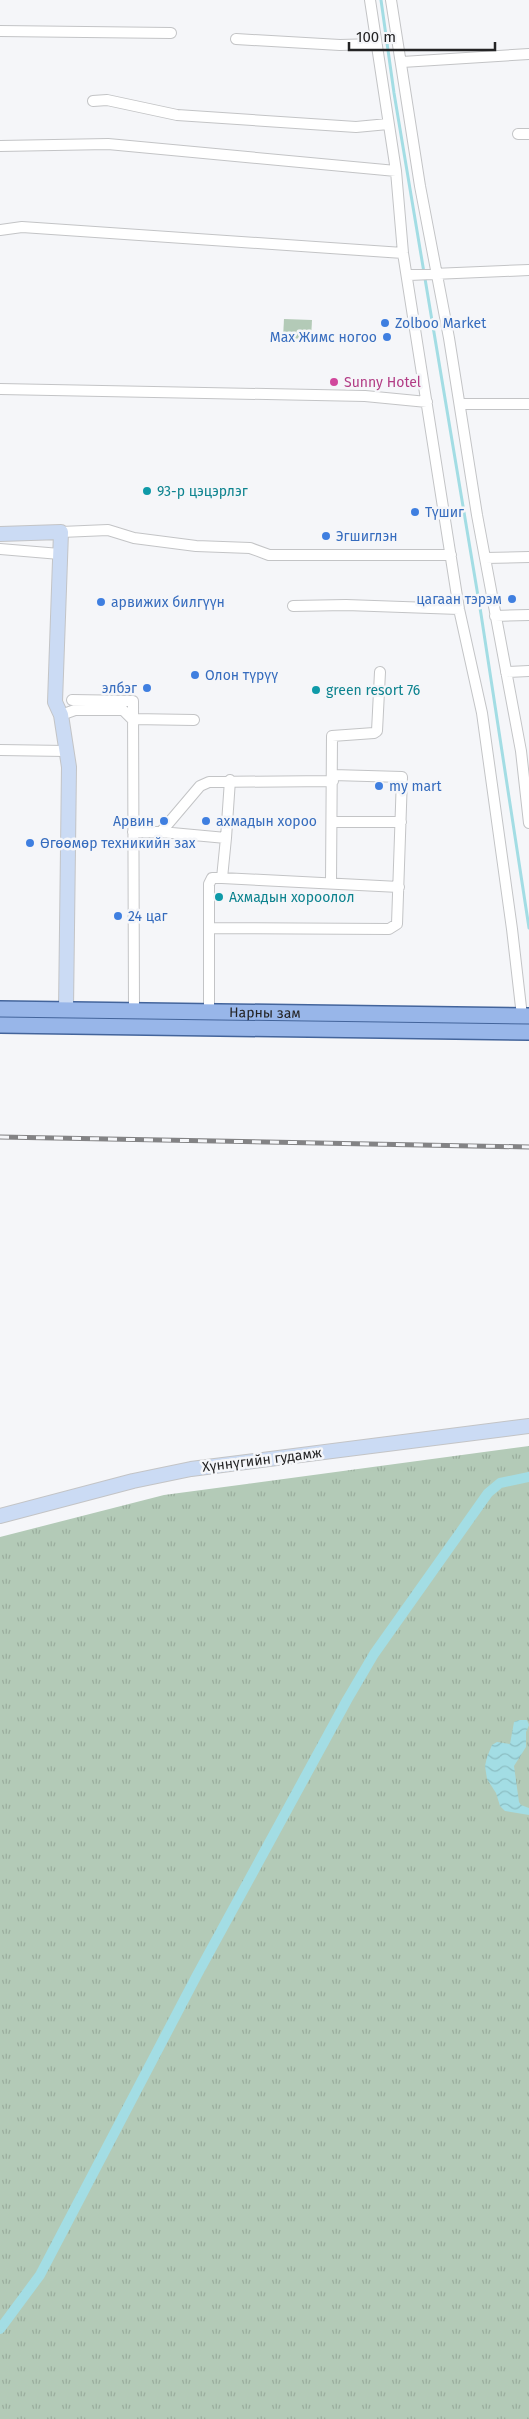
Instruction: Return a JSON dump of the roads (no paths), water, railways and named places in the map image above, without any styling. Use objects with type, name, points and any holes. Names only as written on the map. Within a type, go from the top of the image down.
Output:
[{"type":"main road","name":"Нарны зам","points":[[0,1009],[66,1008],[525,1016]]},
{"type":"main road","name":"Нарны зам","points":[[0,1025],[529,1032]]},
{"type":"street","points":[[370,0],[396,171],[403,253],[413,275],[427,402],[459,609],[482,713],[525,1016]]},
{"type":"street","points":[[391,0],[420,186],[460,404],[495,616],[525,751],[529,822]]},
{"type":"street","points":[[0,31],[171,33]]},
{"type":"street","points":[[236,39],[340,45],[376,44]]},
{"type":"street","points":[[402,62],[529,54]]},
{"type":"street","points":[[93,101],[116,101],[177,114],[356,127],[388,124]]},
{"type":"street","points":[[518,134],[529,134]]},
{"type":"street","points":[[0,146],[108,144],[396,171]]},
{"type":"street","points":[[0,230],[22,227],[403,253]]},
{"type":"street","points":[[413,275],[435,272],[529,270]]},
{"type":"street","points":[[0,389],[365,396],[427,402]]},
{"type":"street","points":[[460,404],[529,404]]},
{"type":"street","points":[[0,534],[108,530],[134,538],[196,546],[250,548],[269,555],[451,555]]},
{"type":"street","points":[[61,532],[55,702],[61,715],[69,767],[66,1008]]},
{"type":"street","points":[[0,549],[60,554]]},
{"type":"street","points":[[485,558],[529,556]]},
{"type":"street","points":[[293,606],[346,605],[459,609]]},
{"type":"street","points":[[495,616],[529,615]]},
{"type":"street","points":[[506,672],[529,671]]},
{"type":"street","points":[[331,883],[332,736],[374,733],[377,731],[380,672]]},
{"type":"street","points":[[72,700],[132,701],[134,1010]]},
{"type":"street","points":[[61,715],[75,710],[123,710],[132,719],[194,720]]},
{"type":"street","points":[[0,750],[66,751]]},
{"type":"street","points":[[161,832],[200,786],[210,782],[402,777],[397,924],[389,929],[210,928]]},
{"type":"street","points":[[222,878],[230,780]]},
{"type":"street","points":[[332,822],[401,822]]},
{"type":"street","points":[[132,832],[161,832],[226,838]]},
{"type":"street","points":[[209,1011],[209,884],[212,878],[399,887]]},
{"type":"street","name":"Хүннүгийн гудамж","points":[[0,1516],[132,1481],[191,1469],[529,1426]]},
{"type":"water","points":[[527,1720],[529,1725],[526,1732],[526,1747],[514,1766],[519,1802],[521,1805],[529,1808],[529,1815],[505,1811],[500,1806],[496,1793],[487,1779],[485,1766],[492,1745],[497,1742],[510,1744],[514,1722]]},
{"type":"waterway","points":[[381,0],[394,93],[481,614],[529,928]]},
{"type":"waterway","points":[[0,2329],[40,2275],[197,1975],[374,1654],[488,1493],[500,1483],[529,1477]]},
{"type":"railway","points":[[0,1137],[529,1147]]},
{"type":"place","name":"Zolboo Market","points":[[385,323]]},
{"type":"place","name":"Мах Жимс ногоо","points":[[387,337]]},
{"type":"place","name":"Sunny Hotel","points":[[334,382]]},
{"type":"place","name":"93-р цэцэрлэг","points":[[147,491]]},
{"type":"place","name":"Түшиг","points":[[415,512]]},
{"type":"place","name":"Эгшиглэн","points":[[326,536]]},
{"type":"place","name":"цагаан тэрэм","points":[[512,599]]},
{"type":"place","name":"арвижих билгүүн","points":[[101,602]]},
{"type":"place","name":"Олон түрүү","points":[[195,675]]},
{"type":"place","name":"элбэг","points":[[147,688]]},
{"type":"place","name":"green resort 76","points":[[316,690]]},
{"type":"place","name":"my mart","points":[[379,786]]},
{"type":"place","name":"Арвин","points":[[164,821]]},
{"type":"place","name":"ахмадын хороо","points":[[206,821]]},
{"type":"place","name":"Өгөөмөр техникийн зах","points":[[30,843]]},
{"type":"place","name":"Ахмадын хороолол","points":[[219,897]]},
{"type":"place","name":"24 цаг","points":[[118,916]]}]
